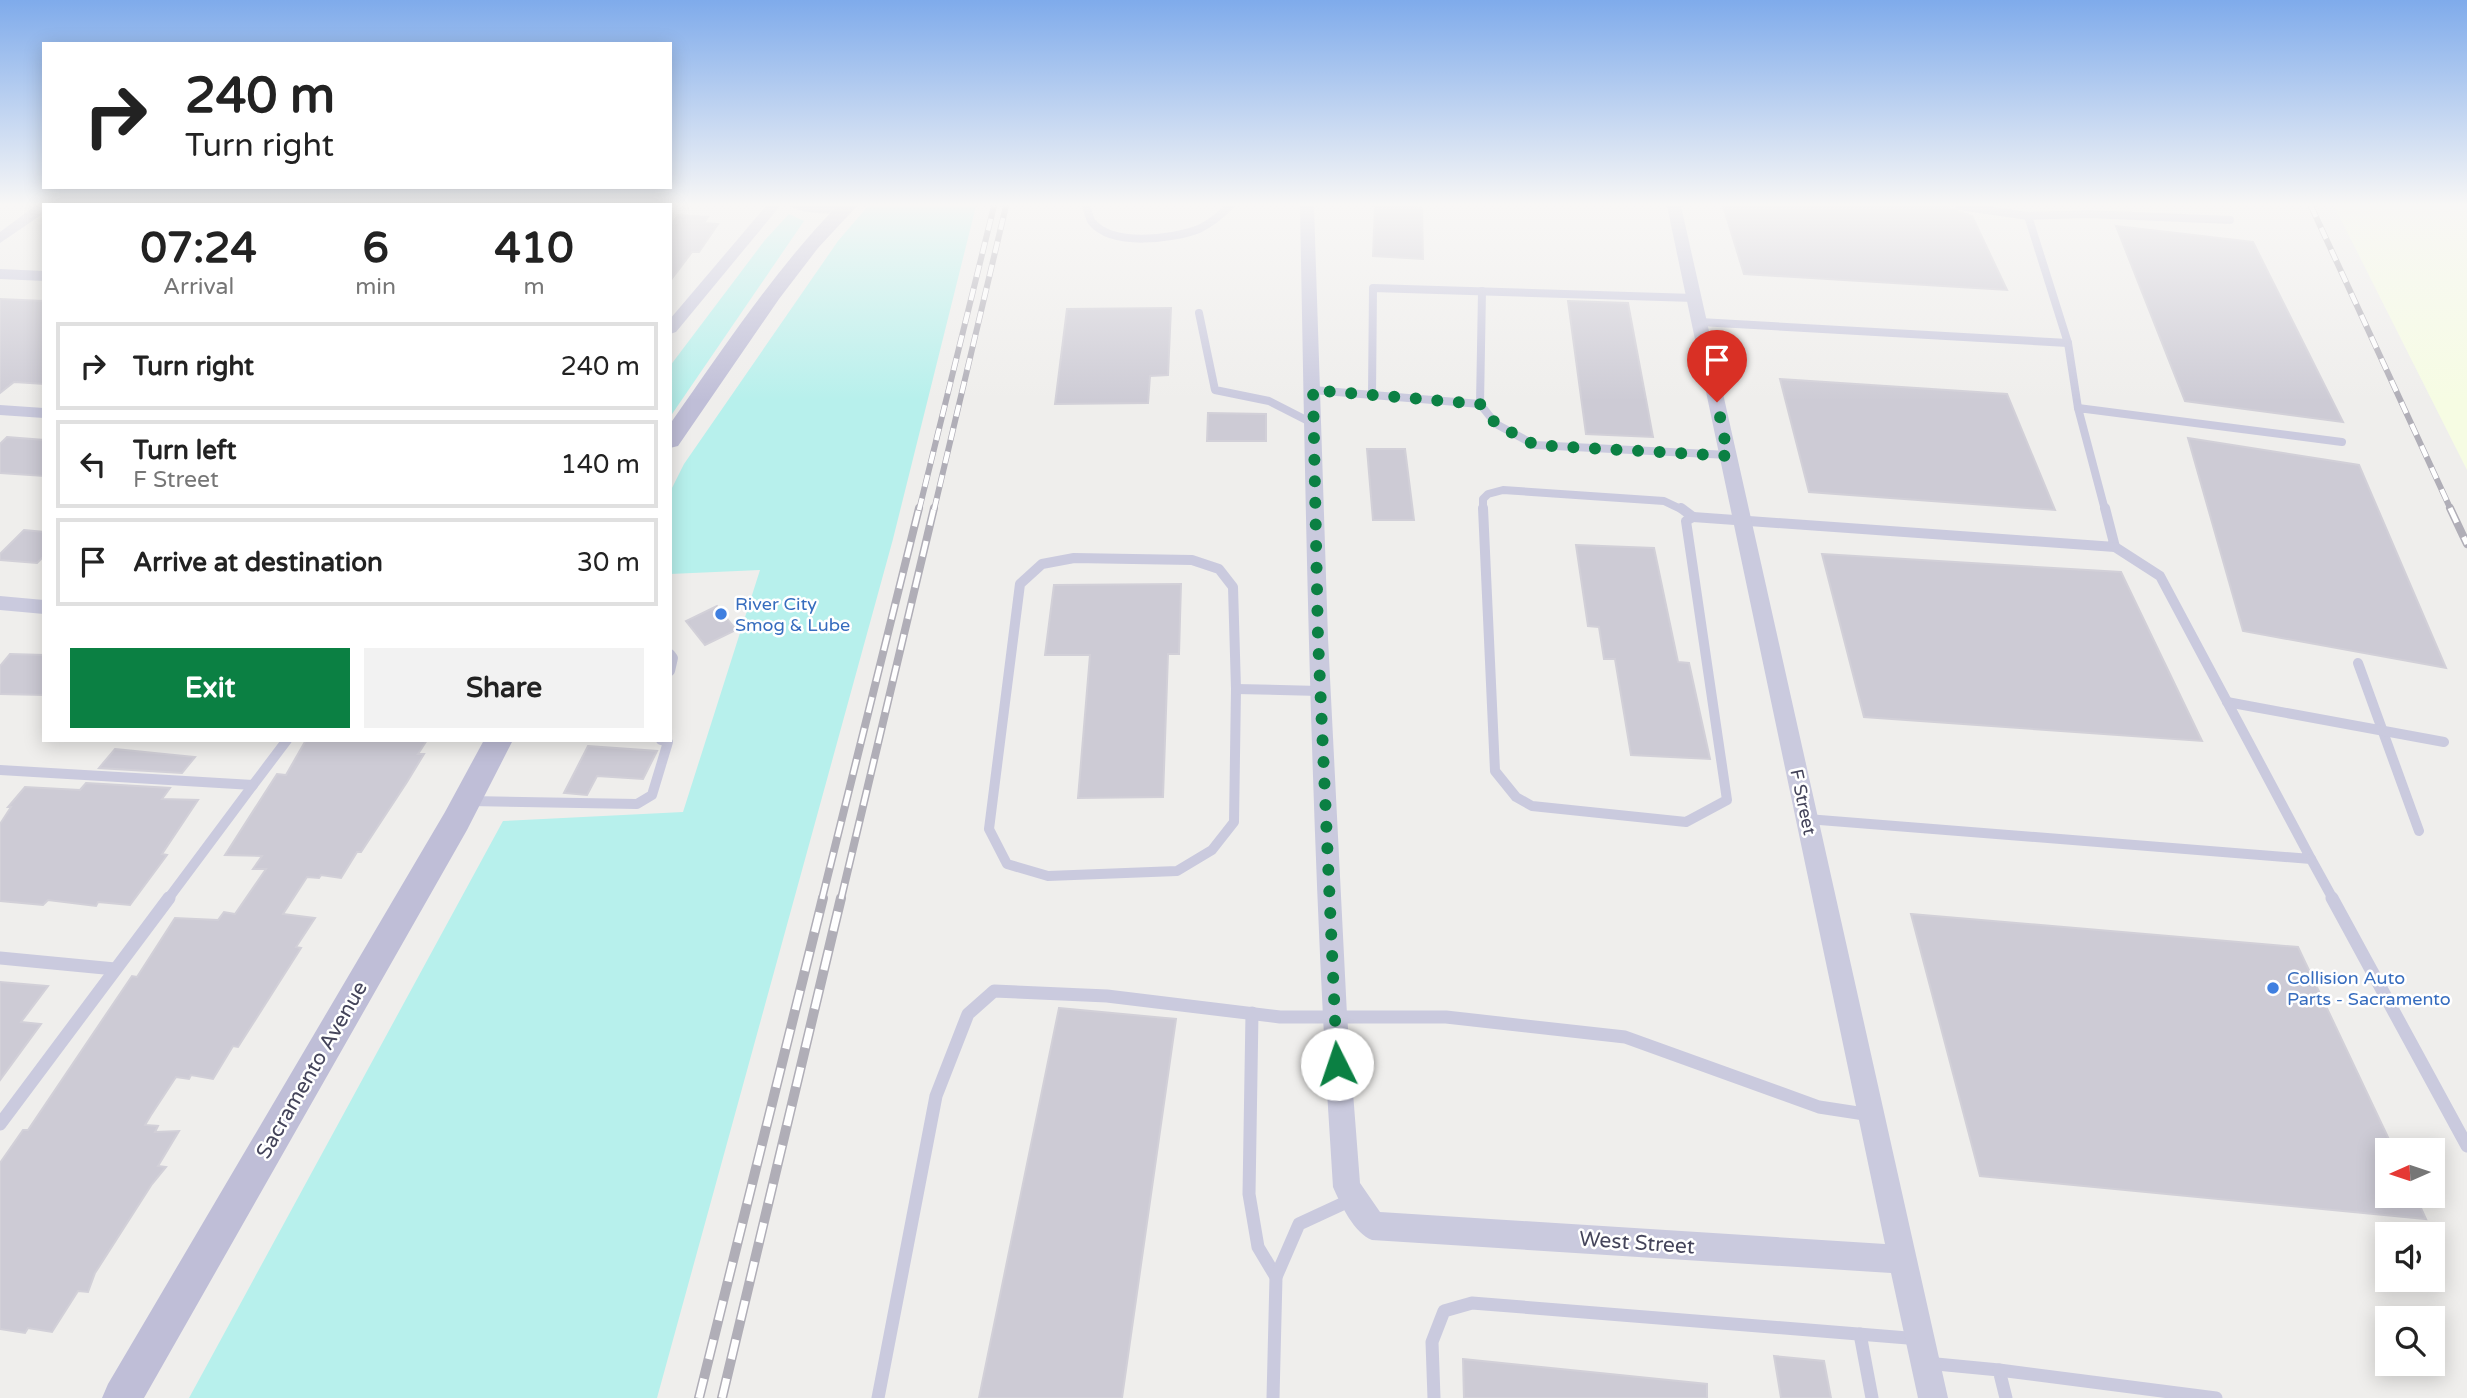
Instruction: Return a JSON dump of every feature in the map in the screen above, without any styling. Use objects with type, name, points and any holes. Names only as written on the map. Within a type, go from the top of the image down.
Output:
[{"type":"main road","points":[[672,438],[790,271]]},
{"type":"main road","name":"Sacramento Avenue","points":[[122,1398],[467,801],[498,742]]},
{"type":"street","points":[[676,314],[714,271]]},
{"type":"street","points":[[1309,271],[1320,691],[1334,1015],[1347,1187],[1354,1198]]},
{"type":"street","name":"F Street","points":[[1688,271],[1933,1398]]},
{"type":"street","points":[[0,274],[42,276]]},
{"type":"street","points":[[0,410],[42,413]]},
{"type":"street","points":[[0,603],[42,607]]},
{"type":"street","name":"West Street","points":[[1354,1198],[1372,1226],[1902,1259]]},
{"type":"lane","points":[[2046,271],[2068,342],[2078,408],[2115,547]]},
{"type":"lane","points":[[1372,395],[1373,288],[1694,298]]},
{"type":"lane","points":[[1482,291],[1480,404],[1496,424],[1535,445],[1728,456]]},
{"type":"lane","points":[[1199,313],[1215,390],[1269,401],[1314,424]]},
{"type":"lane","points":[[1700,322],[2068,342]]},
{"type":"lane","points":[[1313,390],[1480,404]]},
{"type":"lane","points":[[2078,408],[2343,442]]},
{"type":"lane","points":[[1693,517],[1677,505],[1664,501],[1503,490],[1488,494],[1483,499],[1496,771],[1516,797],[1532,806],[1686,822],[1727,800],[1686,521],[1693,517],[2115,547],[2160,576],[2467,1146]]},
{"type":"lane","points":[[1074,558],[1192,559],[1219,569],[1233,587],[1236,689],[1234,822],[1212,850],[1177,871],[1048,876],[1007,864],[989,829],[1020,584],[1042,564],[1074,558]]},
{"type":"lane","points":[[2358,663],[2418,831]]},
{"type":"lane","points":[[1236,689],[1320,691]]},
{"type":"lane","points":[[2227,702],[2444,742]]},
{"type":"lane","points":[[0,1124],[285,742]]},
{"type":"lane","points":[[467,801],[637,804],[653,795],[668,742]]},
{"type":"lane","points":[[0,770],[253,785]]},
{"type":"lane","points":[[1807,819],[2311,859]]},
{"type":"lane","points":[[0,958],[115,969]]},
{"type":"lane","points":[[878,1398],[936,1096],[968,1014],[994,991],[1107,996],[1280,1017],[1446,1017],[1625,1037],[1819,1107],[1871,1115]]},
{"type":"lane","points":[[1252,1013],[1249,1194],[1258,1247],[1276,1277]]},
{"type":"lane","points":[[1273,1398],[1276,1277],[1299,1224],[1354,1198]]},
{"type":"lane","points":[[1434,1398],[1432,1342],[1444,1311],[1472,1303],[1920,1339]]},
{"type":"lane","points":[[1860,1334],[1872,1398]]},
{"type":"lane","points":[[1925,1363],[2216,1398]]},
{"type":"lane","points":[[1999,1370],[2006,1398]]},
{"type":"shaded area","points":[[741,271],[770,271],[672,414],[672,363]]},
{"type":"shaded area","points":[[817,271],[960,271],[893,539],[657,1398],[189,1398],[503,821],[683,812],[760,570],[672,574],[672,488],[684,464]]},
{"type":"shaded area","points":[[2367,271],[2467,271],[2467,470]]},
{"type":"building","points":[[1743,271],[1998,271],[2007,290],[1744,274]]},
{"type":"building","points":[[2134,271],[2268,271],[2343,422],[2185,401]]},
{"type":"building","points":[[0,299],[42,301],[42,384],[14,382],[0,393]]},
{"type":"building","points":[[1568,301],[1628,303],[1653,437],[1586,434]]},
{"type":"building","points":[[1171,308],[1168,375],[1150,376],[1148,403],[1055,404],[1067,309]]},
{"type":"building","points":[[1780,379],[2007,394],[2055,510],[1809,492]]},
{"type":"building","points":[[1208,413],[1266,414],[1266,441],[1207,441]]},
{"type":"building","points":[[7,437],[42,440],[42,476],[0,473],[0,444]]},
{"type":"building","points":[[2188,438],[2359,465],[2446,668],[2243,631]]},
{"type":"building","points":[[1367,449],[1405,449],[1414,520],[1373,520]]},
{"type":"building","points":[[24,530],[42,532],[42,558],[37,563],[0,560],[0,554]]},
{"type":"building","points":[[1576,545],[1654,548],[1678,662],[1689,663],[1710,759],[1631,755],[1615,659],[1604,659],[1599,627],[1588,626]]},
{"type":"building","points":[[1822,554],[2121,572],[2202,741],[1864,717]]},
{"type":"building","points":[[1181,584],[1179,654],[1168,654],[1163,797],[1078,798],[1090,655],[1045,655],[1054,585]]},
{"type":"building","points":[[717,606],[736,630],[705,645],[686,621]]},
{"type":"building","points":[[10,654],[42,655],[42,695],[0,694],[0,666]]},
{"type":"building","points":[[305,742],[426,742],[418,754],[424,754],[407,782],[341,878],[321,875],[319,878],[307,877],[283,914],[315,918],[296,947],[301,948],[238,1047],[233,1046],[213,1079],[191,1075],[189,1079],[176,1077],[151,1115],[145,1125],[158,1126],[155,1132],[179,1131],[158,1166],[166,1167],[152,1184],[95,1273],[88,1292],[78,1291],[52,1332],[28,1328],[25,1333],[0,1329],[0,1163],[23,1130],[28,1130],[132,976],[137,977],[175,918],[218,920],[224,912],[235,914],[266,869],[253,869],[262,856],[225,855],[277,774],[286,775]]},
{"type":"building","points":[[588,746],[657,751],[643,779],[597,776],[587,795],[564,793]]},
{"type":"building","points":[[115,749],[195,757],[182,773],[99,768]]},
{"type":"building","points":[[86,783],[170,788],[162,799],[198,800],[162,854],[167,855],[130,905],[98,902],[96,906],[48,900],[43,905],[0,901],[0,824],[11,807],[8,807],[25,787],[80,790]]},
{"type":"building","points":[[1911,914],[2298,947],[2388,1138],[2375,1138],[2375,1208],[2421,1208],[2426,1219],[1980,1176]]},
{"type":"building","points":[[0,982],[48,986],[21,1022],[41,1024],[0,1080]]},
{"type":"building","points":[[1059,1008],[1176,1019],[1122,1398],[979,1398]]},
{"type":"building","points":[[1774,1356],[1824,1361],[1831,1398],[1781,1398]]},
{"type":"building","points":[[1463,1359],[1707,1384],[1707,1398],[1464,1398]]},
{"type":"railway","points":[[919,510],[978,271]]},
{"type":"railway","points":[[934,510],[991,271]]},
{"type":"railway","points":[[2341,271],[2451,510]]},
{"type":"railway","points":[[822,899],[919,508]]},
{"type":"railway","points":[[841,899],[934,508]]},
{"type":"railway","points":[[2450,508],[2467,544]]},
{"type":"railway","points":[[699,1398],[823,898]]},
{"type":"railway","points":[[722,1398],[841,898]]},
{"type":"place","name":"River City Smog & Lube","points":[[721,614]]},
{"type":"place","name":"Collision Auto Parts - Sacramento","points":[[2273,988]]},
{"type":"route","points":[[1337,1064],[1318,638],[1313,390],[1480,404],[1496,424],[1535,445],[1728,456],[1717,402]]}]
